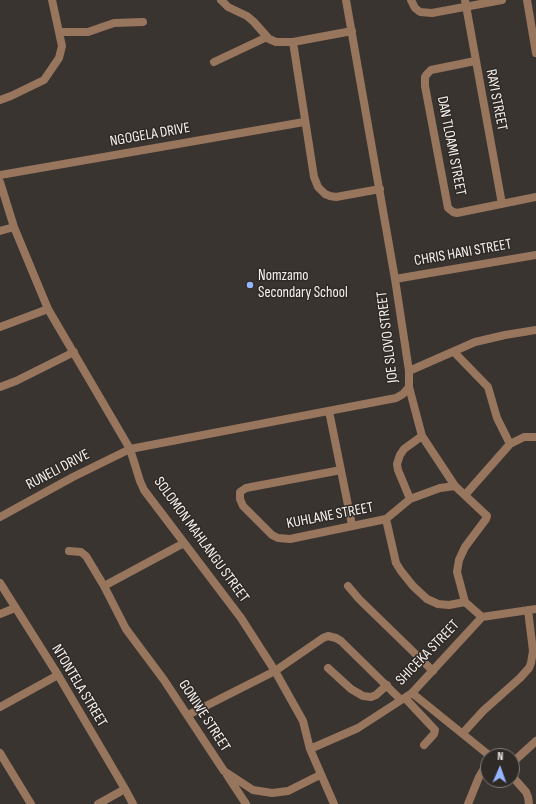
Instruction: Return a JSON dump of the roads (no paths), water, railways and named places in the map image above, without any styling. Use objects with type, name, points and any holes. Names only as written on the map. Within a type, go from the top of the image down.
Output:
[{"type":"street","points":[[0,100],[44,80],[59,58],[62,46],[52,0]]},
{"type":"street","points":[[222,0],[228,7],[247,16],[267,37],[273,41],[293,42],[352,31]]},
{"type":"street","name":"JOE SLOVO STREET","points":[[130,449],[396,398],[403,394],[409,387],[409,371],[395,279],[346,0]]},
{"type":"street","points":[[411,0],[415,8],[420,12],[426,13],[465,3],[502,0]]},
{"type":"street","points":[[527,0],[536,53]]},
{"type":"street","name":"RAYI STREET","points":[[465,3],[502,204]]},
{"type":"street","points":[[59,32],[88,32],[114,23],[144,22]]},
{"type":"street","points":[[214,62],[267,37]]},
{"type":"street","points":[[293,42],[304,122],[314,177],[318,187],[325,194],[336,196],[380,189]]},
{"type":"street","name":"DAN TLOAMI STREET","points":[[475,61],[431,70],[425,78],[425,86],[448,208],[457,213],[536,197]]},
{"type":"street","name":"NGOGELA DRIVE","points":[[0,175],[304,122]]},
{"type":"street","name":"SOLOMON MAHLANGU STREET","points":[[0,182],[14,227],[48,309],[130,449],[136,472],[144,490],[240,618],[275,671],[303,722],[310,749],[320,775],[334,804]]},
{"type":"street","points":[[0,231],[14,227]]},
{"type":"street","name":"CHRIS HANI STREET","points":[[395,279],[536,255]]},
{"type":"street","points":[[0,327],[48,309]]},
{"type":"street","points":[[409,371],[476,342],[492,337],[536,330]]},
{"type":"street","points":[[0,388],[74,352]]},
{"type":"street","points":[[454,352],[488,387],[496,418],[510,444]]},
{"type":"street","points":[[409,387],[422,436],[455,486],[484,512],[487,517],[465,547],[459,560],[457,572],[466,602],[482,617]]},
{"type":"street","points":[[329,411],[352,525]]},
{"type":"street","points":[[410,499],[397,464],[400,455],[404,450],[422,436]]},
{"type":"street","points":[[465,495],[510,444],[524,438],[536,437]]},
{"type":"street","name":"RUNELI DRIVE","points":[[0,517],[73,477],[130,449]]},
{"type":"street","name":"KUHLANE STREET","points":[[341,470],[246,488],[240,492],[240,499],[243,506],[272,535],[278,538],[290,539],[386,519]]},
{"type":"street","points":[[455,486],[434,490],[410,499],[386,519],[396,563],[413,586],[427,598],[438,604],[449,605],[466,602]]},
{"type":"street","points":[[104,586],[184,543]]},
{"type":"street","name":"GONIWE STREET","points":[[69,551],[81,552],[86,556],[104,586],[126,629],[160,674],[224,771],[253,790],[272,793],[288,791],[320,775]]},
{"type":"street","name":"NTONTELA STREET","points":[[0,583],[58,675],[133,804]]},
{"type":"street","points":[[348,586],[359,600],[433,672]]},
{"type":"street","points":[[0,614],[15,608]]},
{"type":"street","points":[[463,733],[483,711],[529,668],[533,651],[532,610]]},
{"type":"street","name":"SHICEKA STREET","points":[[275,671],[323,638],[332,636],[341,641],[387,685],[406,697],[433,672],[482,617],[532,610]]},
{"type":"street","points":[[328,668],[351,689],[363,696],[371,697],[376,695],[387,685]]},
{"type":"street","points":[[188,715],[275,671]]},
{"type":"street","points":[[0,707],[58,675]]},
{"type":"street","points":[[406,697],[463,733],[481,748]]},
{"type":"street","points":[[310,749],[358,728],[406,697]]},
{"type":"street","points":[[406,697],[435,730],[434,734],[424,745]]},
{"type":"street","points":[[520,757],[534,746]]},
{"type":"street","points":[[0,753],[31,804]]},
{"type":"street","points":[[224,771],[246,804]]},
{"type":"street","points":[[468,804],[480,776]]},
{"type":"street","points":[[520,785],[526,792],[529,804]]},
{"type":"street","points":[[98,804],[125,789]]},
{"type":"place","name":"Nomzamo Secondary School","points":[[250,285]]}]
